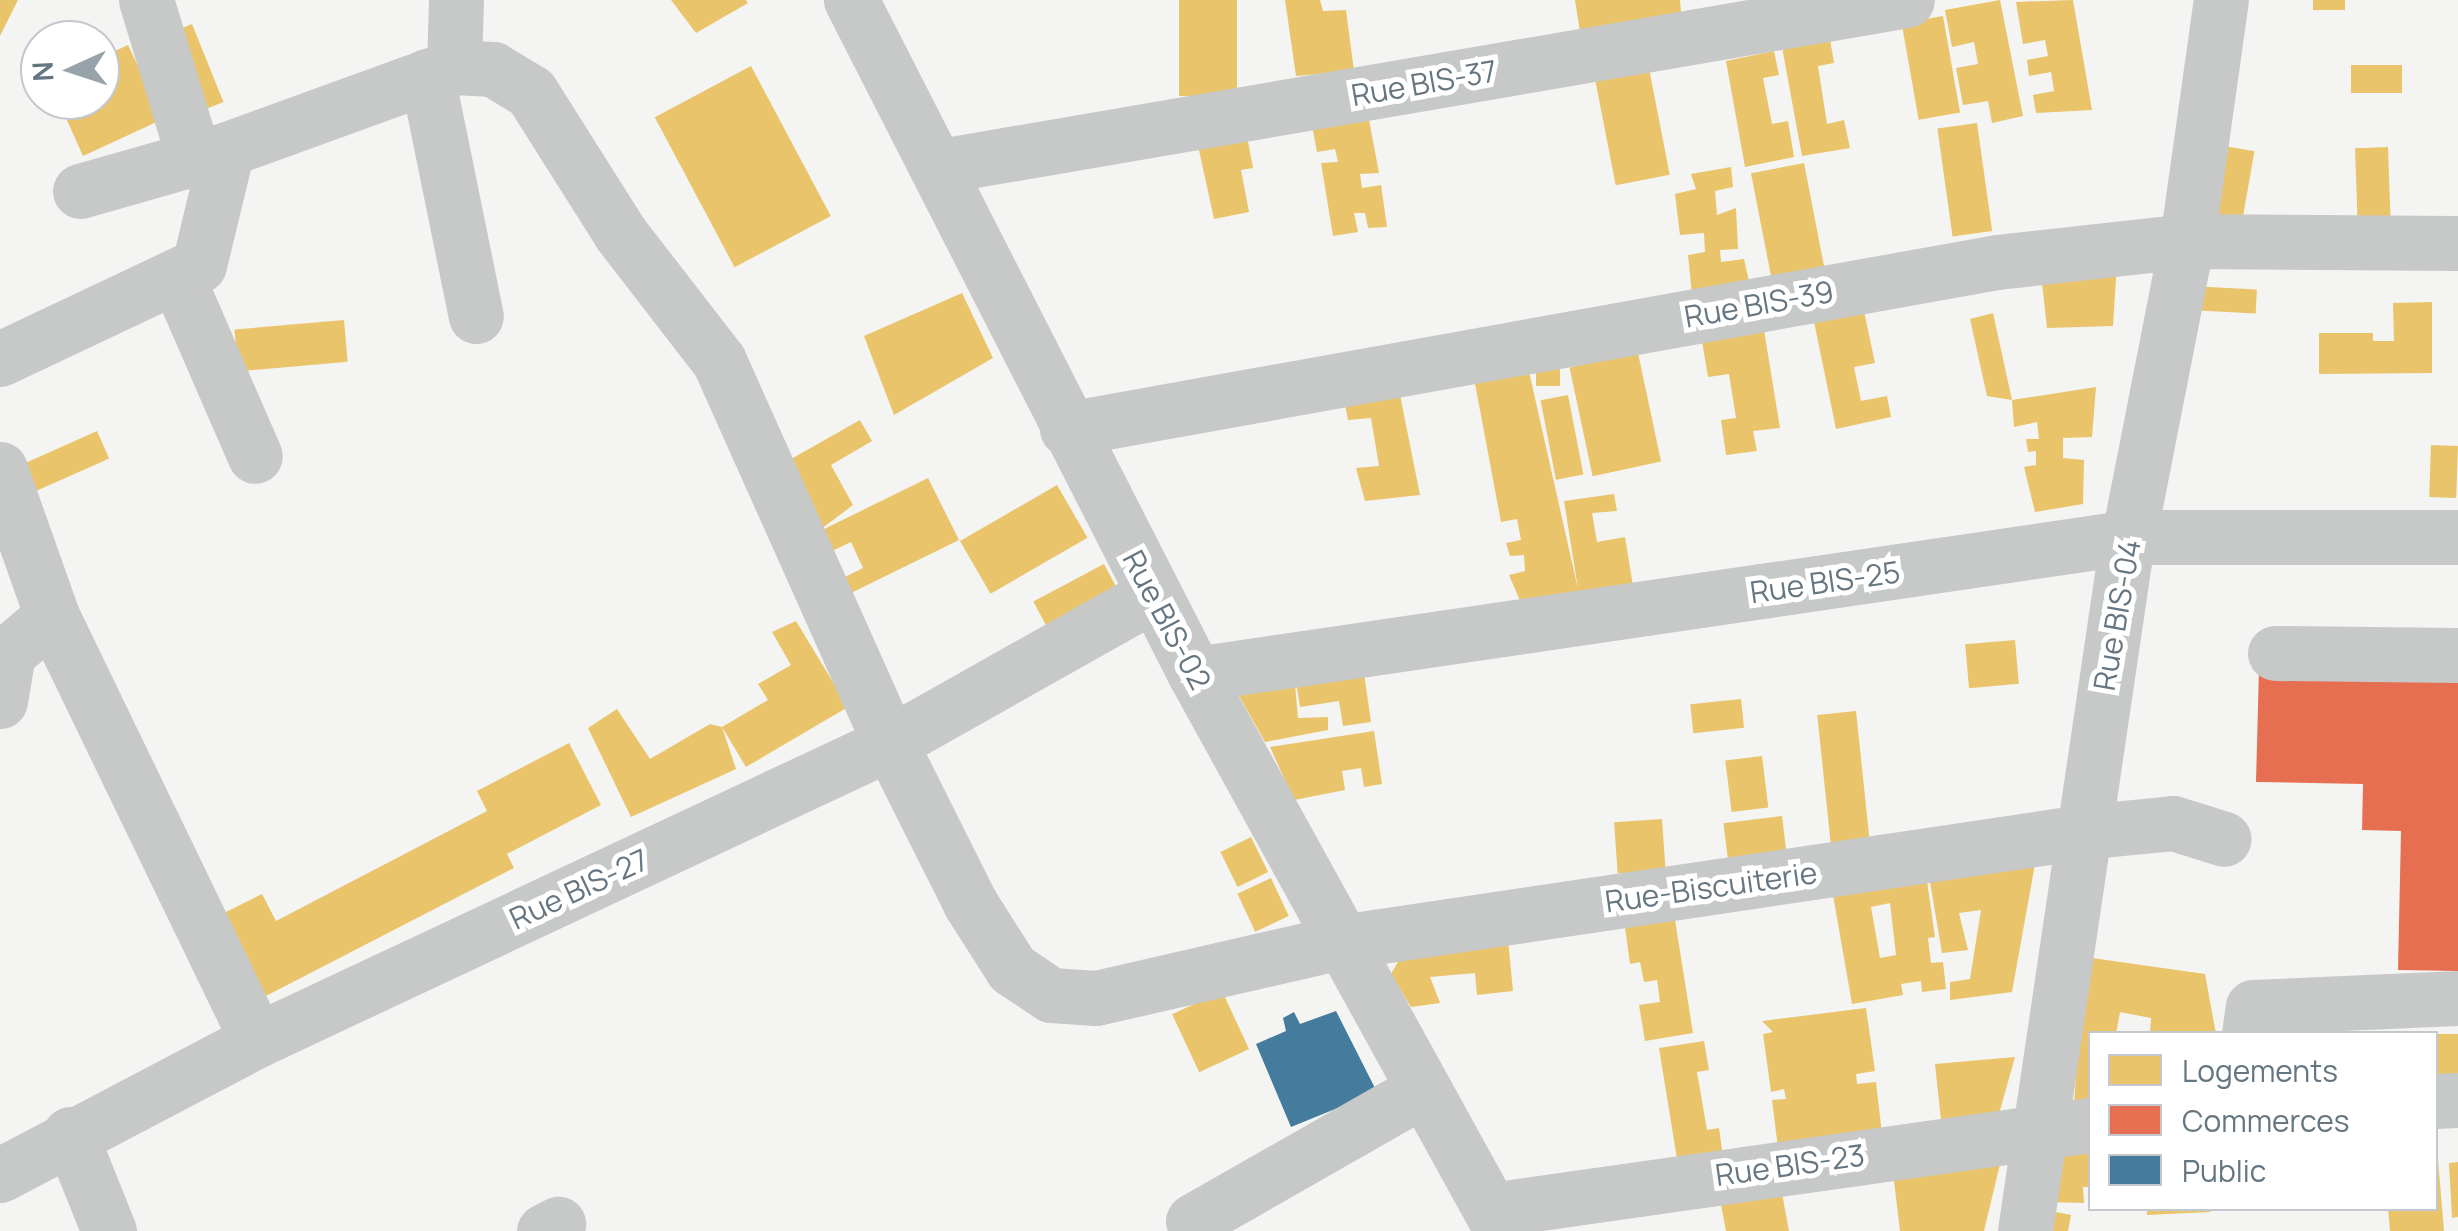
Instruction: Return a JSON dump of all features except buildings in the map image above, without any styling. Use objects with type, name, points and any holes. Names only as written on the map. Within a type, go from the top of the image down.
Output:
[{"type":"street","points":[[0,359],[177,277],[204,258],[211,154],[146,0]]},
{"type":"street","points":[[456,0],[440,71],[476,316]]},
{"type":"street","name":"Rue BIS-02","points":[[850,0],[940,166],[1067,429],[1153,595],[1496,1220]]},
{"type":"street","name":"Rue BIS-37","points":[[940,166],[1907,0]]},
{"type":"street","name":"Rue BIS-04","points":[[2025,1231],[2065,1127],[2082,832],[2127,549],[2186,241],[2220,0]]},
{"type":"street","name":"Rue-Biscuiterie","points":[[440,71],[493,69],[532,92],[620,233],[719,361],[890,743],[970,903],[1029,986],[1051,995],[1096,998],[1341,942],[2082,832],[2172,823],[2224,839]]},
{"type":"street","points":[[80,191],[211,154],[440,71]]},
{"type":"street","name":"Rue BIS-39","points":[[1067,429],[1997,262],[2186,241],[2458,243]]},
{"type":"street","points":[[177,277],[255,456]]},
{"type":"street","points":[[0,469],[52,616],[257,1040]]},
{"type":"street","name":"Rue BIS-25","points":[[1195,674],[2127,549],[2458,537]]},
{"type":"street","name":"Rue BIS-27","points":[[0,1175],[70,1134],[257,1040],[890,743],[1153,595]]},
{"type":"street","points":[[0,701],[8,652],[52,616]]},
{"type":"street","points":[[2274,653],[2458,655]]},
{"type":"street","points":[[2249,1031],[2253,1006],[2458,998]]},
{"type":"street","points":[[1193,1221],[1423,1090]]},
{"type":"street","name":"Rue BIS-23","points":[[1496,1220],[2065,1127]]},
{"type":"street","points":[[70,1134],[109,1231]]}]
